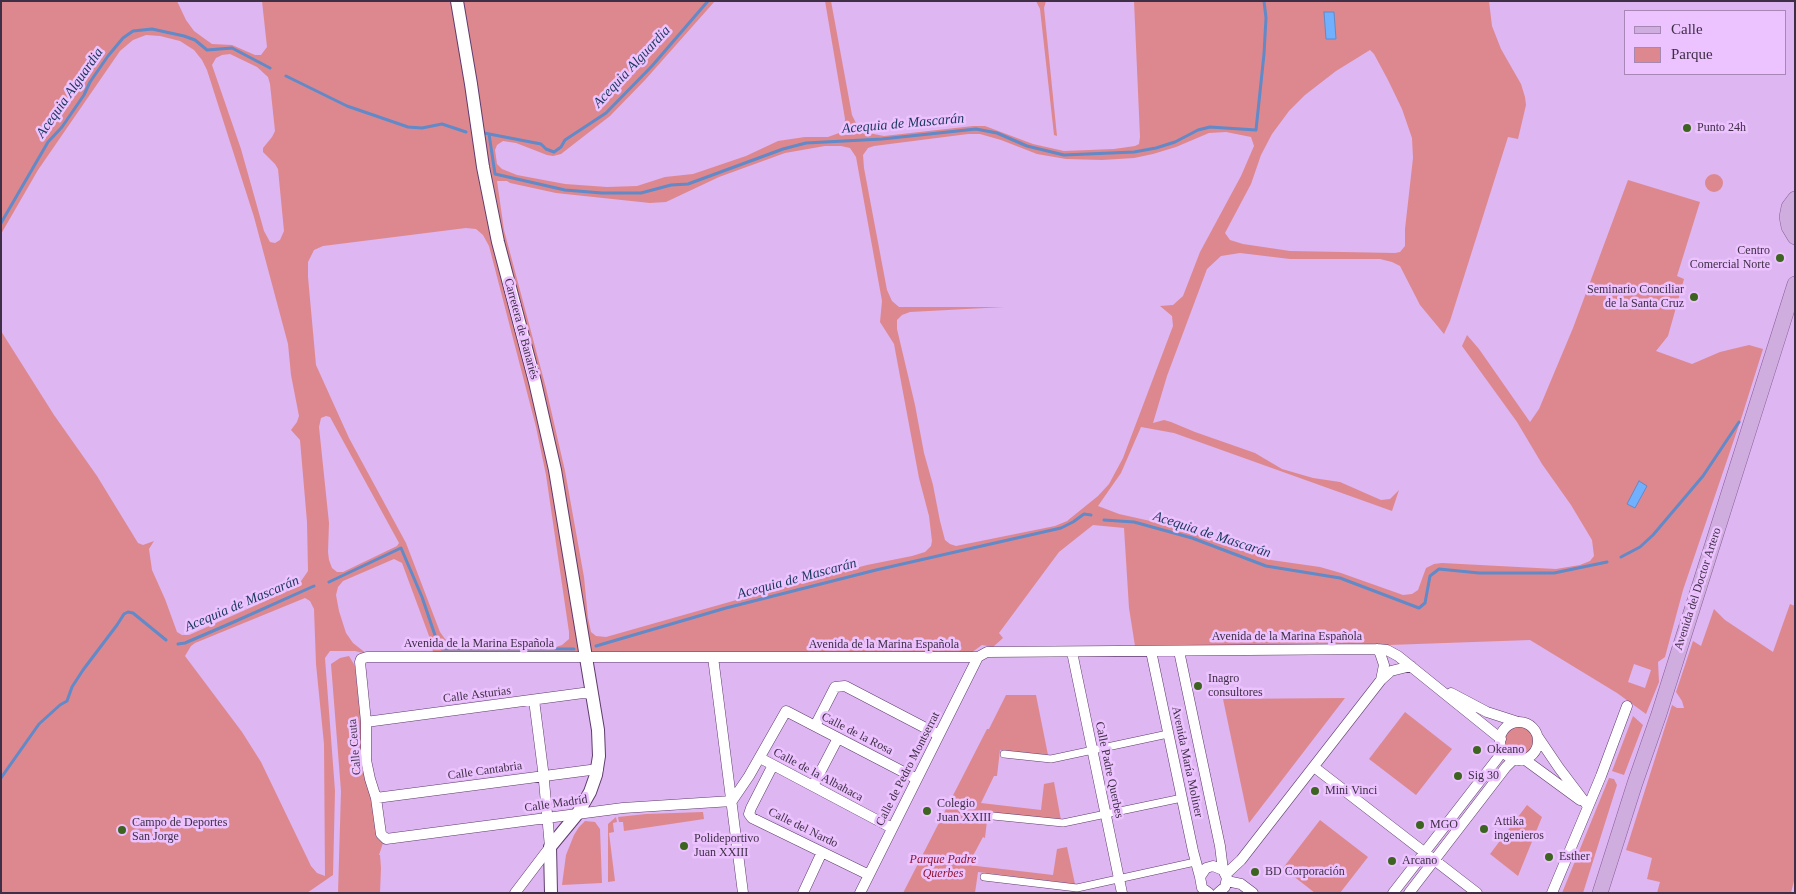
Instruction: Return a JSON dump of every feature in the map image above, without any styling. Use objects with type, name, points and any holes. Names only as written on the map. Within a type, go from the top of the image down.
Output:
[{"type":"main road","points":[[1795,199],[1789,207],[1787,217],[1788,228],[1795,238]]},
{"type":"main road","name":"Avenida del Doctor Artero","points":[[1600,893],[1634,784],[1659,714],[1795,284]]},
{"type":"street","name":"Carretera de Banariés","points":[[457,1],[483,167],[498,242],[535,382],[555,470],[600,743],[598,769],[590,792],[578,813],[550,847]]},
{"type":"street","name":"Avenida de la Marina Española","points":[[367,656],[978,658],[987,652],[1377,649],[1387,650],[1398,656],[1432,683]]},
{"type":"street","points":[[1377,649],[1384,666],[1381,680]]},
{"type":"street","name":"Avenida María Moliner","points":[[1151,650],[1195,862],[1205,891]]},
{"type":"street","name":"Avenida María Moliner","points":[[1179,651],[1226,881]]},
{"type":"street","name":"Calle Padre Querbes","points":[[1072,652],[1122,893]]},
{"type":"street","name":"Calle Ceuta","points":[[367,656],[361,659],[359,666],[366,722],[366,760],[376,798],[381,834],[384,838]]},
{"type":"street","points":[[713,657],[743,893]]},
{"type":"street","name":"Calle de Pedro Montserrat","points":[[860,893],[978,658]]},
{"type":"street","points":[[1218,893],[1241,860],[1381,680],[1391,671],[1411,666]]},
{"type":"street","points":[[1432,683],[1487,712],[1530,726],[1588,805]]},
{"type":"street","points":[[1432,683],[1502,744],[1507,756],[1519,759],[1588,805]]},
{"type":"street","points":[[815,726],[835,687],[845,686],[939,735]]},
{"type":"street","name":"Calle Asturias","points":[[366,722],[592,694]]},
{"type":"street","points":[[534,700],[549,818],[551,893]]},
{"type":"street","points":[[1552,893],[1601,776],[1627,706]]},
{"type":"street","name":"Calle de la Albahaca","points":[[732,801],[747,781],[786,711]]},
{"type":"street","name":"Calle de la Rosa","points":[[786,711],[917,779]]},
{"type":"street","points":[[1393,893],[1497,759],[1506,728],[1518,722]]},
{"type":"street","points":[[1004,754],[1051,758],[1168,734]]},
{"type":"street","points":[[1409,893],[1506,767],[1519,759],[1533,754],[1536,750],[1537,735]]},
{"type":"street","points":[[813,786],[838,738]]},
{"type":"street","name":"Calle de la Albahaca","points":[[760,758],[892,828]]},
{"type":"street","name":"Calle del Nardo","points":[[773,765],[749,814],[752,818],[869,875]]},
{"type":"street","points":[[1314,767],[1477,893]]},
{"type":"street","name":"Calle Cantabria","points":[[376,798],[598,769]]},
{"type":"street","points":[[993,816],[1063,823],[1182,798]]},
{"type":"street","name":"Calle Madrid","points":[[384,838],[389,839],[578,813],[654,805],[732,801]]},
{"type":"street","points":[[515,893],[550,847]]},
{"type":"street","points":[[803,893],[822,852]]},
{"type":"street","points":[[984,877],[1077,888],[1195,862]]},
{"type":"street","points":[[1200,877],[1203,870],[1217,867],[1226,881],[1241,884],[1253,893]]},
{"type":"green space","points":[[1,1],[177,1],[186,20],[194,31],[212,44],[232,45],[255,55],[261,55],[267,47],[262,1],[715,1],[645,80],[610,116],[561,154],[547,155],[516,143],[503,141],[497,145],[495,150],[497,164],[502,169],[517,175],[565,184],[607,187],[637,186],[665,177],[693,174],[746,156],[778,141],[805,137],[828,137],[839,133],[844,128],[845,119],[825,1],[831,1],[852,115],[863,132],[884,136],[985,126],[1033,144],[1064,151],[1114,149],[1139,144],[1134,1],[1489,1],[1492,26],[1501,49],[1521,84],[1526,105],[1518,139],[1508,137],[1450,321],[1444,334],[1420,305],[1400,266],[1392,262],[1380,259],[1290,259],[1240,253],[1221,256],[1207,269],[1167,376],[1153,423],[1164,420],[1171,422],[1255,453],[1282,469],[1313,478],[1340,482],[1381,500],[1390,499],[1399,490],[1392,511],[1174,433],[1141,427],[1121,473],[1098,506],[1119,514],[1195,531],[1271,560],[1320,567],[1341,573],[1403,595],[1412,594],[1418,590],[1426,568],[1434,564],[1556,569],[1580,565],[1590,561],[1594,556],[1592,540],[1517,422],[1462,346],[1467,335],[1479,349],[1530,422],[1539,409],[1573,328],[1628,180],[1700,202],[1677,276],[1684,279],[1668,336],[1656,351],[1692,364],[1720,352],[1749,345],[1763,349],[1683,590],[1665,657],[1658,662],[1659,682],[1646,714],[1617,693],[1530,640],[1389,645],[1135,646],[1129,608],[1124,528],[1093,525],[1059,552],[999,633],[1003,638],[993,647],[982,645],[971,653],[433,654],[432,644],[402,563],[394,559],[343,581],[338,587],[336,595],[346,633],[353,643],[367,654],[355,651],[330,651],[325,658],[335,791],[333,875],[307,893],[1,893],[1,331],[54,415],[97,476],[138,543],[143,545],[154,541],[149,549],[152,570],[177,632],[182,635],[189,635],[297,587],[308,571],[307,522],[300,440],[291,430],[299,416],[291,375],[288,344],[254,217],[207,70],[194,50],[180,41],[146,35],[133,40],[120,51],[38,170],[1,234]],"holes":[[[1370,50],[1374,54],[1402,109],[1412,138],[1413,158],[1405,229],[1405,246],[1400,252],[1290,251],[1243,244],[1230,240],[1225,233],[1251,184],[1261,155],[1272,134],[1289,111],[1305,95],[1336,71]],[[230,54],[257,67],[268,77],[275,131],[263,148],[263,152],[278,169],[284,231],[280,240],[275,243],[270,242],[264,231],[241,149],[212,65],[216,58]],[[1226,132],[1251,137],[1254,146],[1241,176],[1200,252],[1183,296],[1173,305],[1160,306],[1172,316],[1173,326],[1123,458],[1109,484],[1098,496],[1067,521],[1055,526],[956,546],[950,544],[945,540],[940,521],[897,329],[897,320],[902,315],[910,312],[1004,307],[899,307],[892,301],[887,290],[863,155],[868,148],[874,146],[968,134],[980,134],[1037,154],[1066,159],[1102,160],[1134,158],[1176,147],[1209,133]],[[825,146],[850,148],[856,157],[882,301],[880,322],[894,344],[919,478],[929,516],[931,546],[925,552],[912,556],[867,565],[606,637],[596,636],[591,632],[588,618],[584,577],[565,471],[546,388],[504,230],[497,181],[507,181],[556,193],[650,203],[666,202],[719,177],[785,153]],[[466,228],[476,229],[483,235],[489,246],[536,427],[546,475],[569,632],[569,639],[562,645],[556,647],[453,645],[440,632],[406,543],[349,438],[316,365],[308,277],[308,262],[314,250],[323,246]],[[330,417],[399,543],[397,546],[343,572],[337,572],[332,568],[329,560],[329,523],[319,427],[321,418]],[[305,598],[310,601],[314,609],[316,664],[324,744],[325,876],[317,873],[311,866],[261,762],[242,732],[185,656],[191,646]],[[1634,664],[1651,670],[1645,688],[1628,682]]]},
{"type":"green space","points":[[1036,1],[1046,1],[1044,8],[1057,136],[1054,135],[1040,9]]},
{"type":"green space","points":[[1710,174],[1718,174],[1723,179],[1721,190],[1710,192],[1705,187],[1705,179]]},
{"type":"green space","points":[[1790,604],[1795,606],[1795,877],[1791,893],[1657,893],[1660,882],[1647,879],[1652,858],[1626,850],[1672,705],[1677,708],[1684,708],[1676,692],[1693,641],[1701,646],[1714,609],[1725,620],[1773,652]]},
{"type":"green space","points":[[349,656],[355,666],[361,722],[363,771],[372,799],[378,839],[383,843],[379,855],[381,868],[380,893],[338,893],[341,791],[331,664],[340,658]]},
{"type":"green space","name":"Parque Padre Querbes","points":[[1006,695],[1036,695],[1048,755],[1000,750],[997,776],[994,776],[981,803],[1041,810],[1044,784],[1054,782],[1061,820],[988,812],[985,838],[983,837],[968,865],[1053,875],[1057,849],[1067,847],[1075,884],[978,872],[975,893],[903,893],[987,729],[989,729]]},
{"type":"green space","points":[[1345,698],[1249,823],[1223,699]]},
{"type":"green space","points":[[1405,712],[1452,749],[1416,795],[1369,759]]},
{"type":"green space","points":[[1633,716],[1643,725],[1624,775],[1612,771]]},
{"type":"green space","points":[[1519,726],[1529,731],[1534,741],[1529,751],[1519,756],[1509,751],[1504,741],[1509,731]]},
{"type":"green space","points":[[1609,778],[1614,779],[1617,785],[1583,893],[1562,893]]},
{"type":"green space","points":[[1527,805],[1542,817],[1518,876],[1490,854]]},
{"type":"green space","points":[[703,812],[704,819],[624,831],[623,822],[619,822],[618,817],[646,814]]},
{"type":"green space","points":[[616,817],[617,822],[613,823],[614,832],[609,833],[615,881],[608,882],[608,824]]},
{"type":"green space","points":[[1320,820],[1368,857],[1340,893],[1315,893],[1283,868]]},
{"type":"green space","points":[[585,821],[595,822],[600,829],[602,883],[562,885],[566,855],[574,835]]},
{"type":"water","points":[[1324,12],[1334,12],[1336,39],[1326,39]]},
{"type":"water","points":[[1639,481],[1647,486],[1635,508],[1627,504]]},
{"type":"waterway","name":"Acequia Alguardia","points":[[484,133],[541,144],[546,149],[554,152],[561,147],[565,140],[606,113],[652,66],[708,1]]},
{"type":"waterway","name":"Acequia de Mascarán","points":[[489,134],[495,174],[565,190],[602,193],[641,193],[671,185],[688,184],[783,149],[806,143],[882,139],[976,129],[997,133],[1027,146],[1064,155],[1134,152],[1175,142],[1198,130],[1210,127],[1256,130],[1264,54],[1266,18],[1264,1]]},
{"type":"waterway","name":"Acequia Alguardia","points":[[1,223],[48,142],[62,127],[108,56],[123,38],[133,31],[152,29],[184,36],[195,40],[207,50],[232,48],[270,68]]},
{"type":"waterway","name":"Acequia Alguardia","points":[[286,76],[347,106],[408,127],[422,128],[442,124],[466,132]]},
{"type":"waterway","name":"Acequia de Mascarán","points":[[1621,557],[1640,547],[1653,535],[1703,476],[1739,422]]},
{"type":"waterway","name":"Acequia de Mascarán","points":[[596,646],[726,608],[876,570],[1061,528],[1084,514],[1091,515]]},
{"type":"waterway","name":"Acequia de Mascarán","points":[[1104,520],[1134,522],[1192,538],[1266,566],[1340,578],[1419,608],[1425,603],[1430,576],[1439,569],[1479,573],[1554,573],[1607,562]]},
{"type":"waterway","name":"Acequia de Mascarán","points":[[329,582],[401,548],[422,597],[439,647],[442,649],[574,649]]},
{"type":"waterway","name":"Acequia de Mascarán","points":[[178,644],[185,643],[314,586]]},
{"type":"waterway","name":"Acequia de Mascarán","points":[[1,778],[39,724],[67,701],[72,687],[83,670],[124,614],[128,612],[133,613],[166,640]]},
{"type":"place","name":"Punto 24h","points":[[1687,128]]},
{"type":"place","name":"Centro Comercial Norte","points":[[1780,258]]},
{"type":"place","name":"Seminario Conciliar de la Santa Cruz","points":[[1694,297]]},
{"type":"place","name":"Inagro consultores","points":[[1198,686]]},
{"type":"place","name":"Okeano","points":[[1477,750]]},
{"type":"place","name":"Sig 30","points":[[1458,776]]},
{"type":"place","name":"Mini Vinci","points":[[1315,791]]},
{"type":"place","name":"Colegio Juan XXIII","points":[[927,811]]},
{"type":"place","name":"MGO","points":[[1420,825]]},
{"type":"place","name":"Attika ingenieros","points":[[1484,829]]},
{"type":"place","name":"Campo de Deportes San Jorge","points":[[122,830]]},
{"type":"place","name":"Polideportivo Juan XXIII","points":[[684,846]]},
{"type":"place","name":"Esther","points":[[1549,857]]},
{"type":"place","name":"Arcano","points":[[1392,861]]},
{"type":"place","name":"BD Corporación","points":[[1255,872]]}]
